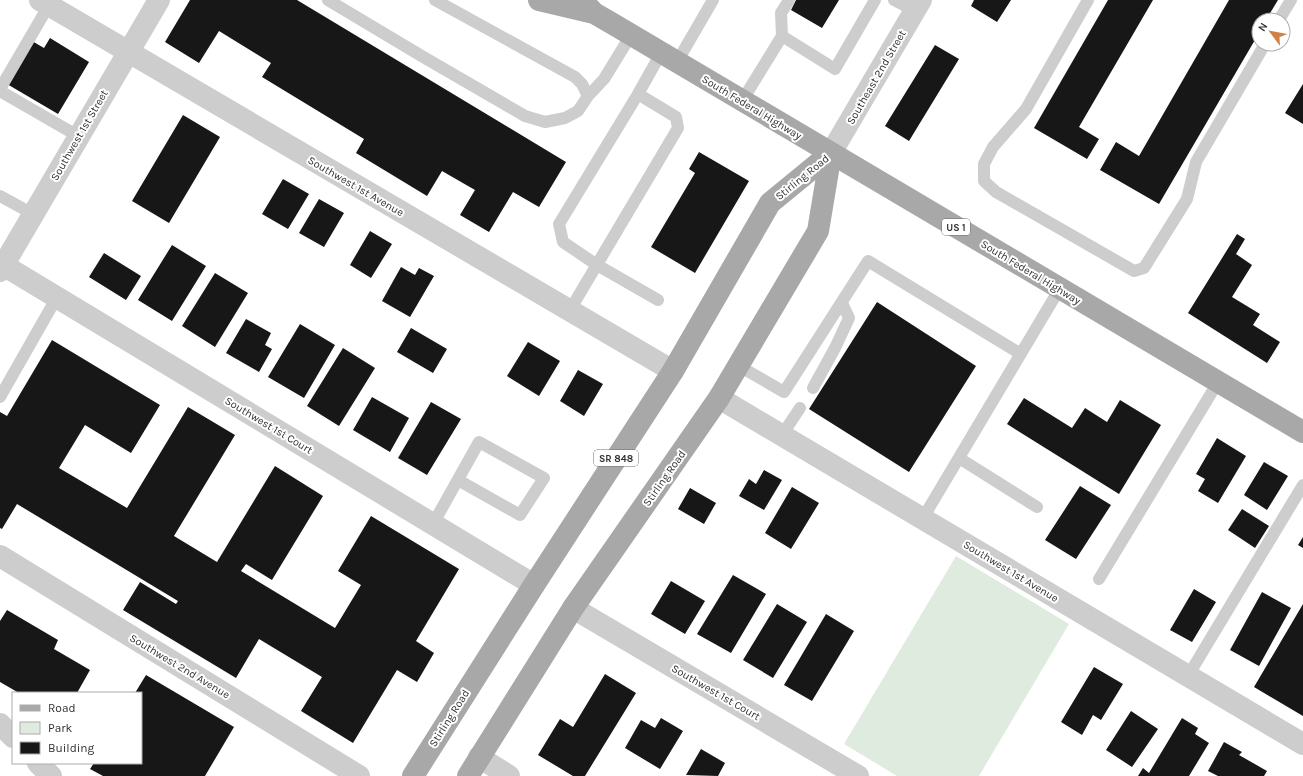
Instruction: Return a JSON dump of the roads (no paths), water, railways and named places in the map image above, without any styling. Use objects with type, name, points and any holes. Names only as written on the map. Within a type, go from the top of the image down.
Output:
[{"type":"main road","name":"South Federal Highway","points":[[538,0],[588,7],[669,57],[1303,432]]},
{"type":"main road","name":"Stirling Road","points":[[468,776],[573,608],[720,398],[818,231],[831,153]]},
{"type":"main road","name":"Stirling Road","points":[[413,776],[534,585],[673,371],[770,203],[831,153]]},
{"type":"street","name":"Southwest 1st Street","points":[[2,268],[159,0]]},
{"type":"street","name":"Southwest 1st Avenue","points":[[44,3],[673,371]]},
{"type":"street","name":"Southeast 2nd Street","points":[[831,153],[918,5]]},
{"type":"street","name":"Southwest 1st Court","points":[[2,268],[57,297],[534,585]]},
{"type":"street","name":"Southwest 1st Avenue","points":[[720,398],[1303,744]]},
{"type":"street","name":"Southwest 2nd Avenue","points":[[0,556],[359,776]]},
{"type":"street","name":"Southwest 1st Court","points":[[573,608],[858,776]]},
{"type":"street","points":[[0,724],[12,736]]},
{"type":"street","points":[[479,757],[509,776]]},
{"type":"street","points":[[39,764],[51,776]]},
{"type":"lane","points":[[328,0],[525,116],[545,122],[565,118],[578,111],[588,96],[604,79],[632,35]]},
{"type":"lane","points":[[435,0],[575,77],[582,84],[588,96]]},
{"type":"lane","points":[[658,300],[597,265],[563,242],[559,224],[638,94],[713,0]]},
{"type":"lane","points":[[742,100],[782,36],[781,13],[789,0]]},
{"type":"lane","points":[[782,36],[835,69],[875,0]]},
{"type":"lane","points":[[894,0],[918,5]]},
{"type":"lane","points":[[1088,0],[1026,109],[993,146],[984,164],[984,181],[996,192],[1134,271],[1144,268],[1187,199],[1196,162],[1260,52]]},
{"type":"lane","points":[[1284,12],[1291,0]]},
{"type":"lane","points":[[44,3],[0,90],[78,136]]},
{"type":"lane","points":[[570,310],[678,128],[676,117],[638,94]]},
{"type":"lane","points":[[0,196],[33,214]]},
{"type":"lane","points":[[738,366],[784,392],[868,261],[1021,354]]},
{"type":"lane","points":[[922,518],[1060,288]]},
{"type":"lane","points":[[0,396],[57,297]]},
{"type":"lane","points":[[813,388],[835,348],[849,318],[842,303]]},
{"type":"lane","points":[[1099,579],[1218,382]]},
{"type":"lane","points":[[782,435],[800,408]]},
{"type":"lane","points":[[433,524],[458,480],[480,442],[544,478],[520,515],[458,480]]},
{"type":"lane","points":[[959,458],[1038,507]]},
{"type":"lane","points":[[1188,676],[1303,485]]}]
